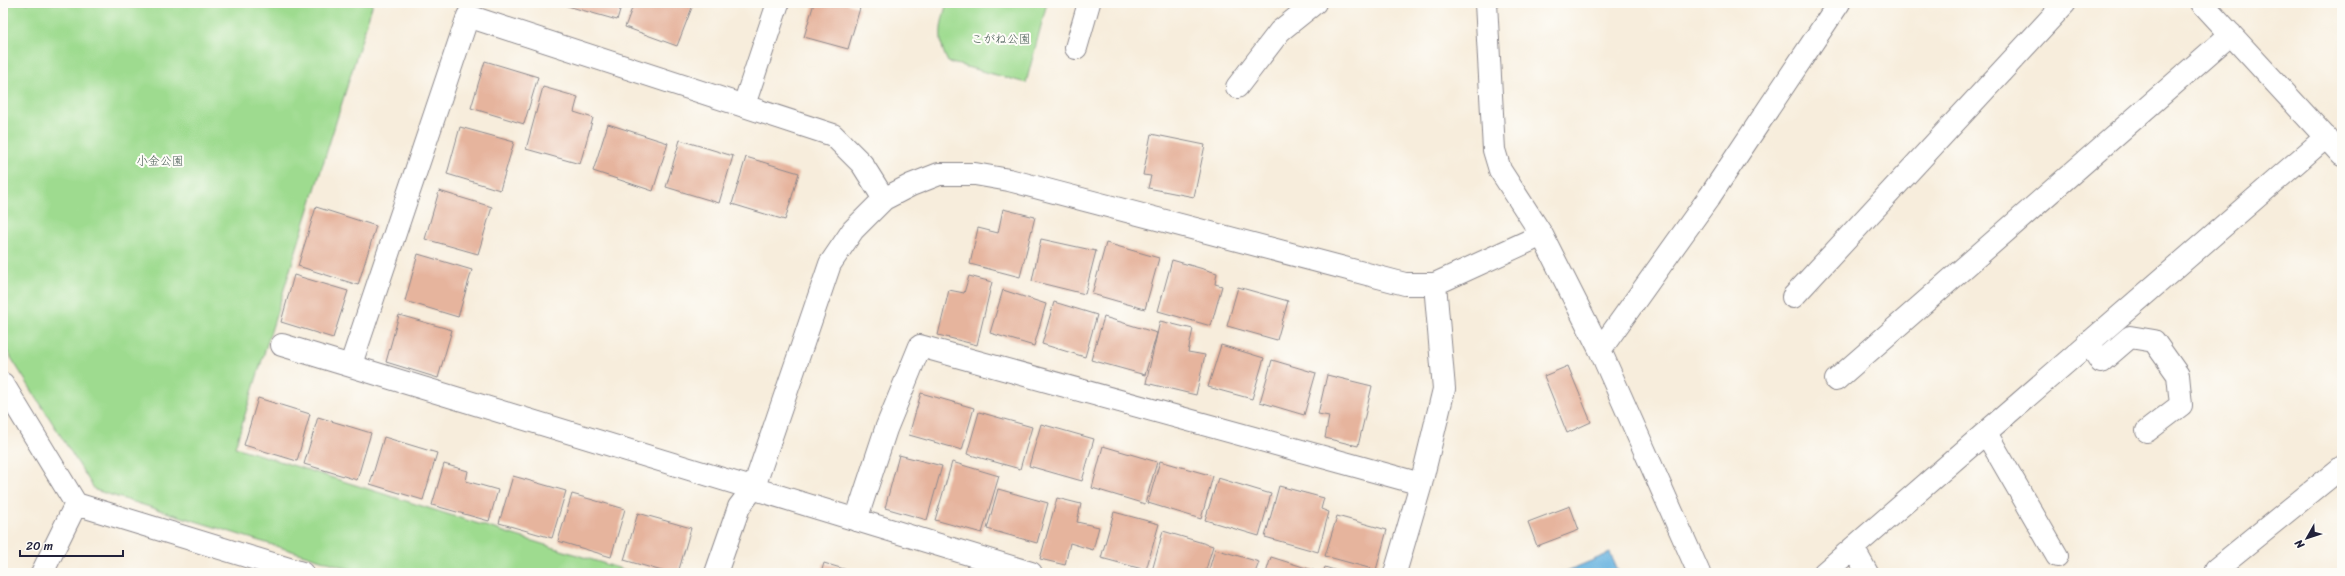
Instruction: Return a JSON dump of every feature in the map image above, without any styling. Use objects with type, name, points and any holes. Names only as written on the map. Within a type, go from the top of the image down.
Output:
[{"type":"street","points":[[744,105],[778,3]]},
{"type":"street","points":[[1076,48],[1089,3]]},
{"type":"street","points":[[1237,87],[1280,31],[1315,3]]},
{"type":"street","points":[[1486,3],[1494,150],[1500,170],[1542,235],[1600,350],[1699,573]]},
{"type":"street","points":[[1600,350],[1710,196],[1839,3]]},
{"type":"street","points":[[1793,296],[2065,3]]},
{"type":"street","points":[[2202,3],[2342,155]]},
{"type":"street","points":[[351,364],[470,10],[833,135],[862,164],[884,200]]},
{"type":"street","points":[[1836,380],[2231,34]]},
{"type":"street","points":[[1824,573],[1986,433],[2088,342],[2326,137]]},
{"type":"street","points":[[716,573],[739,507],[754,487],[830,264],[853,230],[884,200],[911,185],[939,174],[975,174],[1009,180],[1405,284],[1435,284],[1542,235]]},
{"type":"street","points":[[1395,573],[1421,484],[1444,389],[1435,284]]},
{"type":"street","points":[[2088,342],[2101,362],[2130,337],[2154,341],[2178,375],[2181,405],[2146,431]]},
{"type":"street","points":[[282,345],[351,364],[1031,573]]},
{"type":"street","points":[[856,520],[886,429],[920,346],[1421,484]]},
{"type":"street","points":[[3,384],[76,504],[302,573]]},
{"type":"street","points":[[1986,433],[2057,556]]},
{"type":"street","points":[[2216,569],[2342,467]]},
{"type":"street","points":[[42,573],[76,504]]},
{"type":"street","points":[[1853,548],[1867,573]]},
{"type":"green space","name":"小金公園","points":[[3,3],[373,3],[235,447],[634,573],[363,573],[95,490],[3,345]]},
{"type":"green space","name":"こがね公園","points":[[947,3],[1047,3],[1026,83],[948,62],[941,40],[941,26]]},
{"type":"water","points":[[1610,553],[1619,573],[1562,573]]},
{"type":"building","points":[[565,3],[622,3],[617,20],[564,5]]},
{"type":"building","points":[[634,3],[687,3],[693,5],[677,46],[625,27]]},
{"type":"building","points":[[814,3],[845,3],[860,8],[848,49],[804,37]]},
{"type":"building","points":[[485,61],[538,77],[524,124],[471,108]]},
{"type":"building","points":[[543,87],[578,97],[574,112],[593,118],[580,164],[526,149]]},
{"type":"building","points":[[608,124],[668,143],[653,191],[593,171]]},
{"type":"building","points":[[460,127],[514,142],[500,190],[447,174]]},
{"type":"building","points":[[1151,134],[1205,145],[1194,197],[1148,188],[1151,176],[1143,175]]},
{"type":"building","points":[[680,140],[733,156],[719,203],[666,187]]},
{"type":"building","points":[[746,157],[799,173],[785,220],[732,204]]},
{"type":"building","points":[[439,191],[492,207],[478,254],[425,239]]},
{"type":"building","points":[[316,207],[376,226],[358,285],[298,266]]},
{"type":"building","points":[[1003,209],[1035,217],[1020,277],[970,264],[978,228],[998,233]]},
{"type":"building","points":[[1041,239],[1096,251],[1085,294],[1032,281]]},
{"type":"building","points":[[1106,243],[1159,258],[1145,309],[1092,294]]},
{"type":"building","points":[[418,254],[472,270],[458,317],[405,301]]},
{"type":"building","points":[[1172,260],[1217,273],[1215,284],[1222,286],[1211,326],[1158,311]]},
{"type":"building","points":[[294,275],[348,291],[333,338],[281,322]]},
{"type":"building","points":[[969,276],[992,282],[977,345],[938,335],[949,290],[964,293]]},
{"type":"building","points":[[1238,287],[1288,301],[1277,340],[1227,326]]},
{"type":"building","points":[[1003,290],[1046,304],[1034,346],[990,333]]},
{"type":"building","points":[[1054,302],[1097,315],[1085,357],[1042,344]]},
{"type":"building","points":[[399,315],[452,330],[438,378],[386,362]]},
{"type":"building","points":[[1104,317],[1157,333],[1145,375],[1091,360]]},
{"type":"building","points":[[1160,321],[1193,329],[1188,352],[1205,355],[1196,395],[1146,383]]},
{"type":"building","points":[[1221,345],[1264,358],[1252,399],[1208,387]]},
{"type":"building","points":[[1272,360],[1316,373],[1304,415],[1260,402]]},
{"type":"building","points":[[1568,366],[1591,422],[1567,433],[1544,376]]},
{"type":"building","points":[[1327,375],[1372,386],[1358,446],[1325,438],[1329,416],[1318,414]]},
{"type":"building","points":[[921,393],[974,408],[962,450],[909,435]]},
{"type":"building","points":[[258,398],[310,414],[297,461],[244,445]]},
{"type":"building","points":[[979,412],[1032,427],[1020,469],[967,454]]},
{"type":"building","points":[[318,417],[371,433],[357,480],[304,464]]},
{"type":"building","points":[[1041,424],[1094,439],[1082,481],[1029,466]]},
{"type":"building","points":[[384,437],[437,453],[423,500],[370,484]]},
{"type":"building","points":[[1103,446],[1157,462],[1145,504],[1092,488]]},
{"type":"building","points":[[899,455],[942,466],[927,520],[885,508]]},
{"type":"building","points":[[1160,461],[1213,476],[1201,519],[1148,503]]},
{"type":"building","points":[[952,462],[999,476],[982,533],[935,520]]},
{"type":"building","points":[[444,464],[468,471],[466,481],[498,490],[489,521],[432,505]]},
{"type":"building","points":[[513,476],[566,491],[552,538],[499,523]]},
{"type":"building","points":[[1218,478],[1271,494],[1259,536],[1205,520]]},
{"type":"building","points":[[1279,486],[1324,498],[1321,509],[1329,512],[1318,552],[1265,537]]},
{"type":"building","points":[[998,489],[1048,503],[1037,543],[987,529]]},
{"type":"building","points":[[572,494],[625,509],[611,557],[558,541]]},
{"type":"building","points":[[1057,498],[1081,504],[1077,522],[1099,527],[1093,550],[1070,543],[1065,565],[1040,559]]},
{"type":"building","points":[[1570,506],[1579,530],[1537,546],[1528,522]]},
{"type":"building","points":[[1114,512],[1159,524],[1146,570],[1101,558]]},
{"type":"building","points":[[638,513],[691,528],[678,573],[669,573],[624,560]]},
{"type":"building","points":[[1337,516],[1387,530],[1376,570],[1325,556]]},
{"type":"building","points":[[1163,531],[1213,546],[1205,573],[1160,573],[1152,571]]},
{"type":"building","points":[[1215,549],[1259,562],[1255,573],[1208,573]]},
{"type":"building","points":[[1271,557],[1316,571],[1316,573],[1266,573]]},
{"type":"building","points":[[824,563],[857,573],[821,573]]},
{"type":"building","points":[[1325,567],[1343,573],[1323,573]]}]
